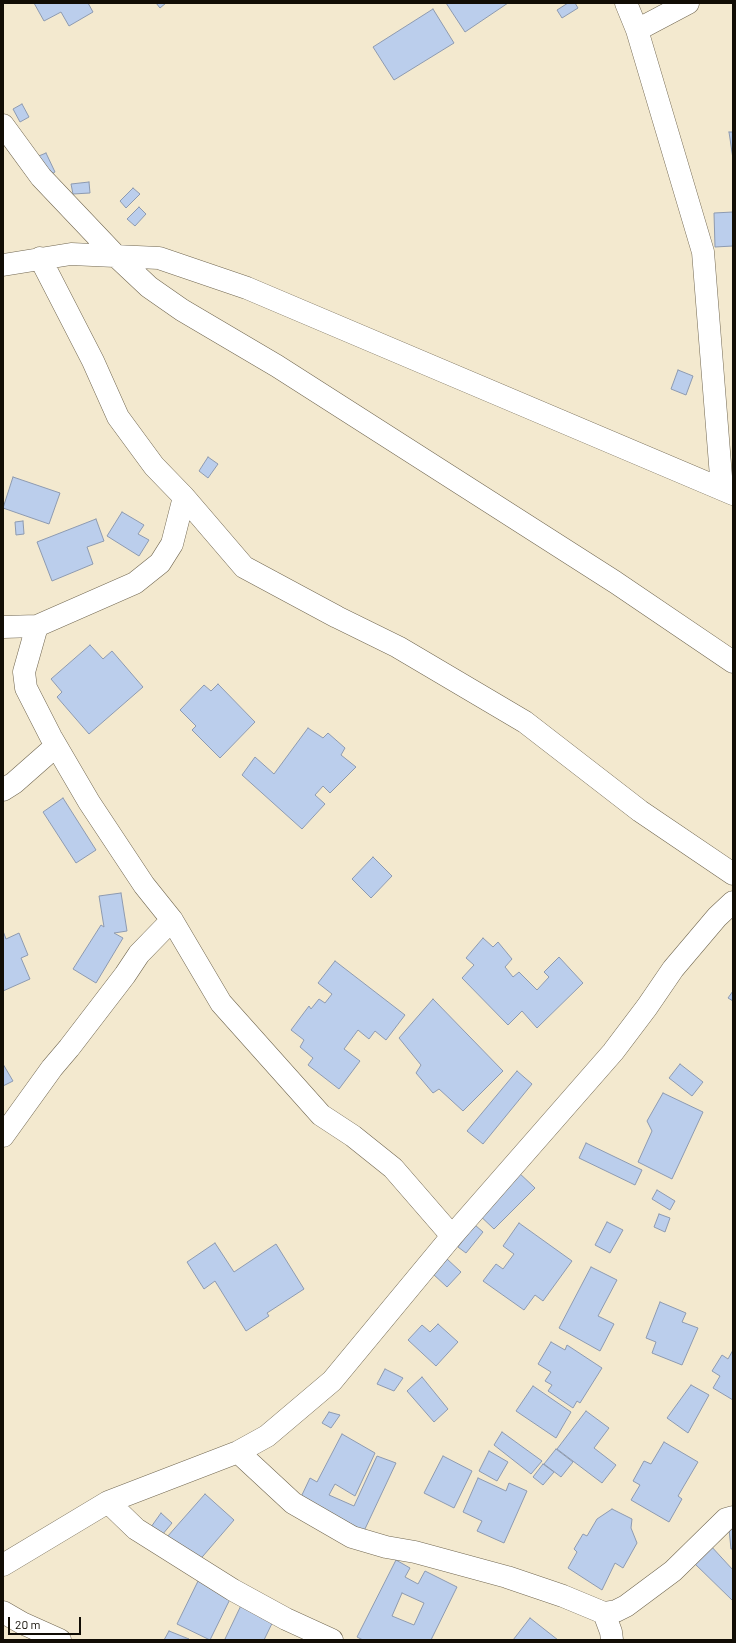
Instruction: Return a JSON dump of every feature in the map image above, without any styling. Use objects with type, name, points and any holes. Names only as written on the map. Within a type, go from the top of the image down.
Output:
[{"type":"street","points":[[3,265],[71,254],[159,258],[247,288],[728,491],[703,252],[637,30],[626,3]]},
{"type":"street","points":[[637,30],[688,3]]},
{"type":"street","points":[[3,125],[41,177],[116,256],[149,287],[182,310],[283,370],[615,582],[733,662]]},
{"type":"street","points":[[40,258],[93,361],[118,417],[154,466],[184,497],[244,566],[337,617],[398,647],[525,722],[640,811],[733,874]]},
{"type":"street","points":[[3,627],[36,626],[135,583],[160,563],[172,544],[184,497]]},
{"type":"street","points":[[36,626],[24,672],[26,688],[56,746],[89,802],[144,885],[172,920],[221,1003],[321,1115],[353,1136],[394,1168],[452,1236]]},
{"type":"street","points":[[3,790],[14,783],[56,746]]},
{"type":"street","points":[[3,1565],[108,1502],[238,1452],[267,1436],[332,1381],[452,1236],[613,1052],[647,1008],[673,969],[717,917],[733,902]]},
{"type":"street","points":[[3,1136],[52,1068],[125,975],[139,954],[172,920]]},
{"type":"street","points":[[238,1452],[293,1503],[352,1537],[415,1552],[507,1577],[563,1596],[604,1613],[616,1611],[626,1606],[673,1571],[726,1519],[733,1517]]},
{"type":"street","points":[[108,1502],[136,1529],[233,1590],[286,1619],[332,1640]]},
{"type":"street","points":[[3,1612],[22,1623],[60,1640]]},
{"type":"street","points":[[604,1613],[611,1632],[612,1640]]},
{"type":"building","points":[[34,3],[88,3],[93,12],[69,26],[61,12],[44,21]]},
{"type":"building","points":[[156,3],[166,3],[160,8]]},
{"type":"building","points":[[446,3],[508,3],[465,32]]},
{"type":"building","points":[[568,3],[575,3],[578,8],[562,18],[557,10]]},
{"type":"building","points":[[433,9],[454,43],[394,80],[373,47]]},
{"type":"building","points":[[22,104],[29,117],[20,122],[13,109]]},
{"type":"building","points":[[729,132],[733,132],[733,159]]},
{"type":"building","points":[[46,153],[55,172],[44,178],[34,158]]},
{"type":"building","points":[[89,182],[90,193],[73,194],[71,184]]},
{"type":"building","points":[[133,188],[140,194],[126,208],[120,201]]},
{"type":"building","points":[[139,207],[146,214],[135,226],[127,219]]},
{"type":"building","points":[[733,212],[733,246],[715,247],[714,213]]},
{"type":"building","points":[[678,370],[693,376],[686,395],[671,389]]},
{"type":"building","points":[[208,457],[218,464],[208,478],[199,471]]},
{"type":"building","points":[[13,477],[60,493],[49,524],[3,508]]},
{"type":"building","points":[[122,512],[144,525],[138,534],[149,540],[139,556],[107,536]]},
{"type":"building","points":[[96,519],[104,541],[87,547],[93,564],[52,581],[37,542]]},
{"type":"building","points":[[23,521],[24,534],[16,535],[15,522]]},
{"type":"building","points":[[90,645],[103,659],[112,651],[143,687],[89,734],[57,697],[62,692],[51,679]]},
{"type":"building","points":[[218,684],[255,722],[220,758],[192,730],[196,726],[180,710],[204,685],[211,691]]},
{"type":"building","points":[[308,728],[323,738],[328,733],[345,748],[341,755],[356,767],[330,793],[323,786],[315,795],[325,804],[302,829],[242,775],[255,757],[274,774]]},
{"type":"building","points":[[63,798],[96,850],[76,863],[43,812]]},
{"type":"building","points":[[373,857],[392,876],[371,898],[352,879]]},
{"type":"building","points":[[121,893],[127,931],[114,933],[123,938],[96,983],[73,969],[101,925],[104,927],[99,896]]},
{"type":"building","points":[[3,931],[6,939],[19,933],[28,955],[21,958],[30,979],[3,991]]},
{"type":"building","points":[[483,938],[493,947],[498,942],[512,959],[505,967],[513,977],[519,972],[537,990],[549,977],[544,972],[559,957],[583,983],[537,1028],[522,1011],[508,1025],[462,978],[474,965],[466,958]]},
{"type":"building","points":[[335,961],[405,1015],[386,1040],[375,1031],[369,1039],[358,1030],[344,1049],[360,1061],[339,1089],[308,1065],[313,1058],[300,1047],[304,1040],[291,1030],[309,1006],[311,1009],[319,999],[325,1003],[332,994],[318,983]]},
{"type":"building","points":[[733,991],[733,1001],[728,998]]},
{"type":"building","points":[[433,999],[503,1071],[463,1111],[439,1089],[433,1093],[416,1073],[421,1065],[399,1038]]},
{"type":"building","points":[[3,1064],[13,1081],[3,1086]]},
{"type":"building","points":[[680,1064],[703,1082],[692,1096],[669,1078]]},
{"type":"building","points":[[517,1071],[532,1084],[483,1144],[467,1131]]},
{"type":"building","points":[[663,1093],[703,1112],[672,1179],[638,1162],[652,1131],[647,1121]]},
{"type":"building","points":[[586,1143],[642,1170],[635,1185],[579,1158]]},
{"type":"building","points":[[516,1170],[535,1188],[494,1229],[475,1211]]},
{"type":"building","points":[[657,1190],[675,1201],[670,1210],[652,1199]]},
{"type":"building","points":[[659,1214],[670,1218],[665,1232],[654,1227]]},
{"type":"building","points":[[607,1222],[623,1230],[610,1253],[595,1245]]},
{"type":"building","points":[[519,1223],[572,1261],[543,1301],[535,1295],[524,1310],[483,1281],[496,1264],[503,1269],[514,1254],[503,1246]]},
{"type":"building","points":[[475,1225],[483,1232],[466,1253],[458,1247]]},
{"type":"building","points":[[215,1243],[234,1272],[276,1244],[304,1289],[267,1313],[269,1316],[246,1331],[215,1281],[204,1289],[187,1262]]},
{"type":"building","points":[[447,1259],[461,1272],[447,1287],[433,1274]]},
{"type":"building","points":[[591,1267],[617,1280],[598,1316],[614,1324],[600,1351],[559,1328]]},
{"type":"building","points":[[660,1302],[686,1313],[682,1322],[698,1328],[682,1365],[652,1353],[656,1342],[646,1338]]},
{"type":"building","points":[[438,1324],[458,1342],[436,1366],[408,1340],[422,1325],[430,1332]]},
{"type":"building","points":[[551,1342],[565,1350],[567,1345],[602,1368],[580,1403],[577,1401],[573,1408],[548,1391],[552,1385],[545,1381],[551,1372],[538,1364]]},
{"type":"building","points":[[733,1350],[733,1400],[713,1388],[720,1376],[712,1371],[722,1355],[728,1359]]},
{"type":"building","points":[[385,1369],[403,1378],[394,1391],[377,1384]]},
{"type":"building","points":[[422,1377],[448,1409],[434,1422],[407,1391]]},
{"type":"building","points":[[691,1385],[709,1395],[688,1433],[667,1418]]},
{"type":"building","points":[[533,1386],[571,1412],[556,1438],[516,1411]]},
{"type":"building","points":[[586,1411],[609,1428],[594,1448],[616,1465],[602,1483],[557,1449]]},
{"type":"building","points":[[329,1412],[340,1415],[331,1428],[322,1423]]},
{"type":"building","points":[[502,1432],[542,1461],[531,1474],[494,1445]]},
{"type":"building","points":[[342,1434],[375,1453],[355,1496],[335,1484],[329,1495],[354,1506],[377,1456],[396,1463],[364,1531],[301,1497],[310,1478],[317,1482]]},
{"type":"building","points":[[664,1442],[698,1462],[678,1496],[682,1499],[669,1522],[631,1500],[640,1485],[633,1481],[644,1461],[651,1464]]},
{"type":"building","points":[[556,1449],[573,1462],[561,1477],[544,1464]]},
{"type":"building","points":[[489,1451],[508,1462],[497,1481],[479,1471]]},
{"type":"building","points":[[443,1456],[472,1471],[454,1508],[424,1493]]},
{"type":"building","points":[[543,1464],[554,1472],[543,1485],[533,1477]]},
{"type":"building","points":[[478,1478],[506,1491],[509,1483],[527,1491],[504,1543],[477,1531],[482,1521],[463,1512]]},
{"type":"building","points":[[205,1494],[234,1520],[197,1563],[167,1537]]},
{"type":"building","points":[[612,1509],[632,1519],[631,1528],[637,1543],[623,1568],[615,1563],[602,1590],[568,1568],[577,1552],[574,1549],[583,1534],[587,1536],[597,1519]]},
{"type":"building","points":[[161,1513],[172,1523],[162,1535],[151,1527]]},
{"type":"building","points":[[733,1527],[733,1549],[731,1549],[729,1529]]},
{"type":"building","points":[[710,1545],[733,1570],[733,1601],[693,1562]]},
{"type":"building","points":[[396,1560],[410,1568],[405,1577],[418,1584],[425,1571],[457,1587],[431,1640],[363,1640],[357,1637]],"holes":[[[402,1593],[424,1603],[414,1625],[392,1616]]]},
{"type":"building","points":[[201,1575],[234,1591],[210,1640],[177,1624]]},
{"type":"building","points":[[246,1595],[278,1611],[264,1640],[225,1639]]},
{"type":"building","points":[[530,1618],[558,1640],[513,1640]]},
{"type":"building","points":[[169,1631],[189,1639],[164,1640]]}]
